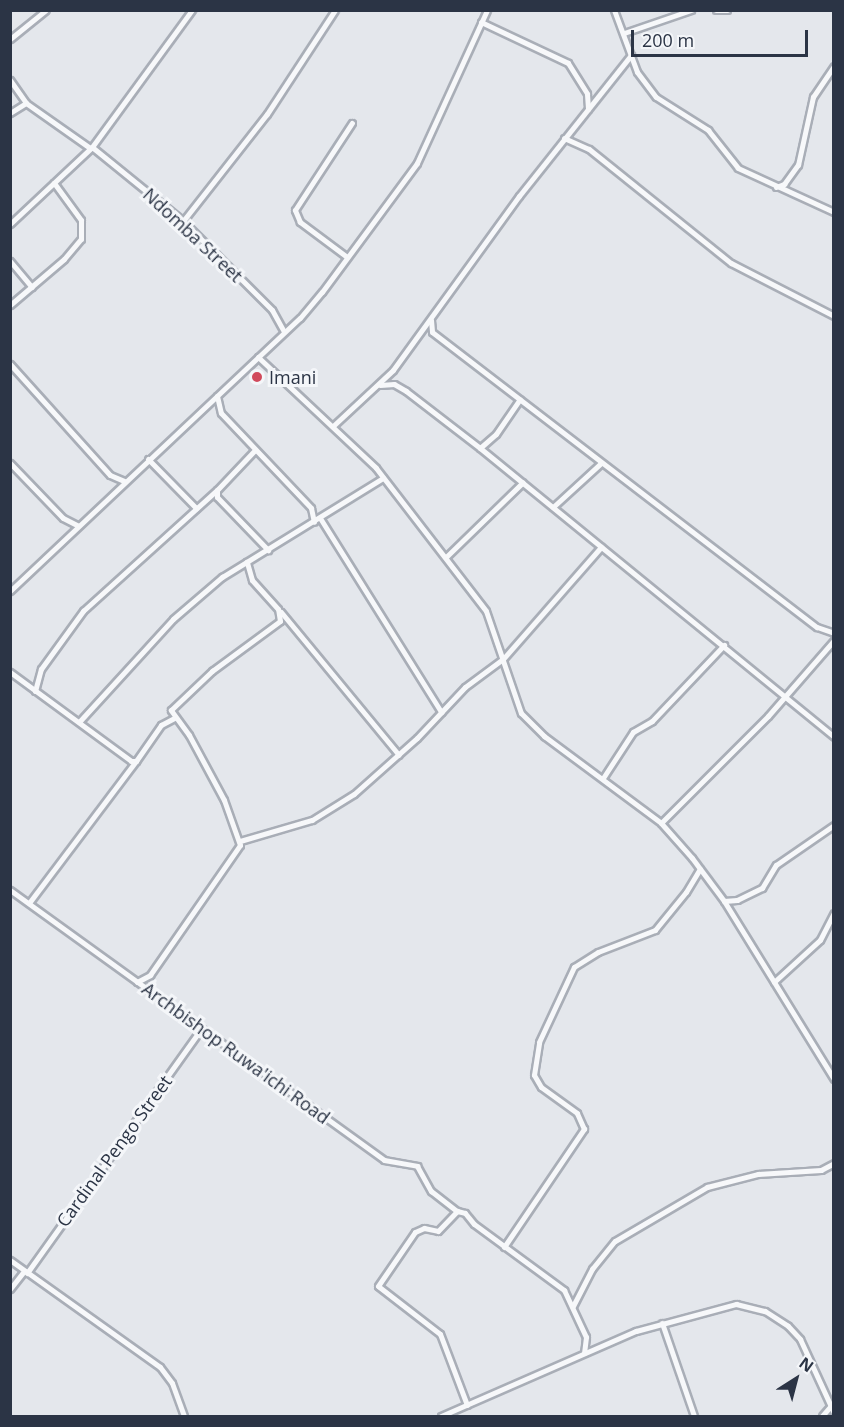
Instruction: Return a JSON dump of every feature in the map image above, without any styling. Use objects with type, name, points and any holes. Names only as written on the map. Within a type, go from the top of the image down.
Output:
[{"type":"street","points":[[10,39],[46,10]]},
{"type":"street","points":[[10,224],[91,148],[192,10]]},
{"type":"street","points":[[183,220],[267,114],[335,10]]},
{"type":"street","points":[[10,591],[77,525],[258,357],[322,292],[417,162],[487,10]]},
{"type":"street","points":[[614,10],[637,72],[656,97],[708,130],[738,168],[775,187],[834,212]]},
{"type":"street","points":[[624,33],[691,10]]},
{"type":"street","points":[[716,10],[727,10]]},
{"type":"street","points":[[482,22],[568,63],[587,94],[588,109]]},
{"type":"street","points":[[333,426],[380,385],[393,370],[564,138],[631,55]]},
{"type":"street","points":[[775,187],[784,184],[798,165],[813,97],[834,66]]},
{"type":"street","points":[[10,80],[26,103],[10,113]]},
{"type":"street","name":"Ndomba Street","points":[[26,103],[91,148],[183,220],[272,310],[284,332]]},
{"type":"street","points":[[347,257],[300,222],[295,210],[352,123]]},
{"type":"street","points":[[564,138],[590,149],[731,262],[834,316]]},
{"type":"street","points":[[10,305],[32,287],[81,238],[81,220],[54,183]]},
{"type":"street","points":[[10,261],[32,287]]},
{"type":"street","points":[[431,320],[432,332]]},
{"type":"street","points":[[422,332],[432,332],[817,627],[834,633]]},
{"type":"street","points":[[258,357],[333,426],[383,478],[486,611],[521,714],[661,823],[700,869],[724,901],[834,1079]]},
{"type":"street","points":[[10,364],[110,475],[124,481]]},
{"type":"street","points":[[393,370],[393,384]]},
{"type":"street","points":[[380,385],[393,384],[480,448],[834,737]]},
{"type":"street","points":[[217,396],[221,413],[254,451],[311,508],[314,522]]},
{"type":"street","points":[[480,448],[496,434],[520,399]]},
{"type":"street","points":[[35,691],[41,669],[83,611],[217,490],[254,451]]},
{"type":"street","points":[[148,459],[196,508]]},
{"type":"street","points":[[10,463],[63,518],[77,525]]},
{"type":"street","points":[[553,507],[601,463]]},
{"type":"street","points":[[79,722],[173,619],[247,562],[383,478]]},
{"type":"street","points":[[446,557],[523,483]]},
{"type":"street","points":[[217,490],[220,501],[268,550]]},
{"type":"street","points":[[320,518],[441,712]]},
{"type":"street","points":[[137,982],[150,975],[240,841],[312,820],[337,807],[399,756],[465,687],[503,659],[601,547]]},
{"type":"street","points":[[247,562],[252,580],[399,756]]},
{"type":"street","points":[[240,841],[224,800],[194,744],[174,718],[173,704],[212,671],[275,628],[280,621],[278,609]]},
{"type":"street","points":[[661,823],[785,696],[834,640]]},
{"type":"street","points":[[603,778],[633,732],[652,721],[724,645]]},
{"type":"street","points":[[10,672],[127,759],[136,761]]},
{"type":"street","points":[[29,903],[161,725],[174,718]]},
{"type":"street","points":[[724,901],[737,900],[762,888],[776,866],[834,825]]},
{"type":"street","points":[[504,1247],[506,1239],[584,1129],[577,1113],[541,1087],[534,1075],[539,1042],[574,967],[598,952],[654,930],[686,892],[700,869]]},
{"type":"street","name":"Archbishop Ruwa'ichi Road","points":[[10,890],[384,1160],[417,1166],[431,1191],[457,1211]]},
{"type":"street","points":[[774,982],[820,940],[834,913]]},
{"type":"street","name":"Cardinal Pengo Street","points":[[10,1289],[26,1272],[201,1029]]},
{"type":"street","points":[[573,1306],[592,1269],[615,1241],[707,1187],[758,1174],[821,1170],[834,1163]]},
{"type":"street","points":[[467,1405],[440,1334],[381,1292],[378,1286],[415,1232],[424,1228],[438,1231],[457,1211],[465,1213],[498,1243],[564,1290],[586,1337],[599,1347]]},
{"type":"street","points":[[498,1243],[506,1239]]},
{"type":"street","points":[[10,1260],[160,1367],[172,1383],[184,1416]]},
{"type":"street","points":[[441,1416],[599,1347],[662,1323],[728,1305],[765,1311],[778,1317],[800,1339],[832,1407],[822,1416]]},
{"type":"street","points":[[662,1323],[694,1416]]},
{"type":"street","points":[[584,1353],[586,1337]]},
{"type":"place","name":"Imani","points":[[257,377]]}]
